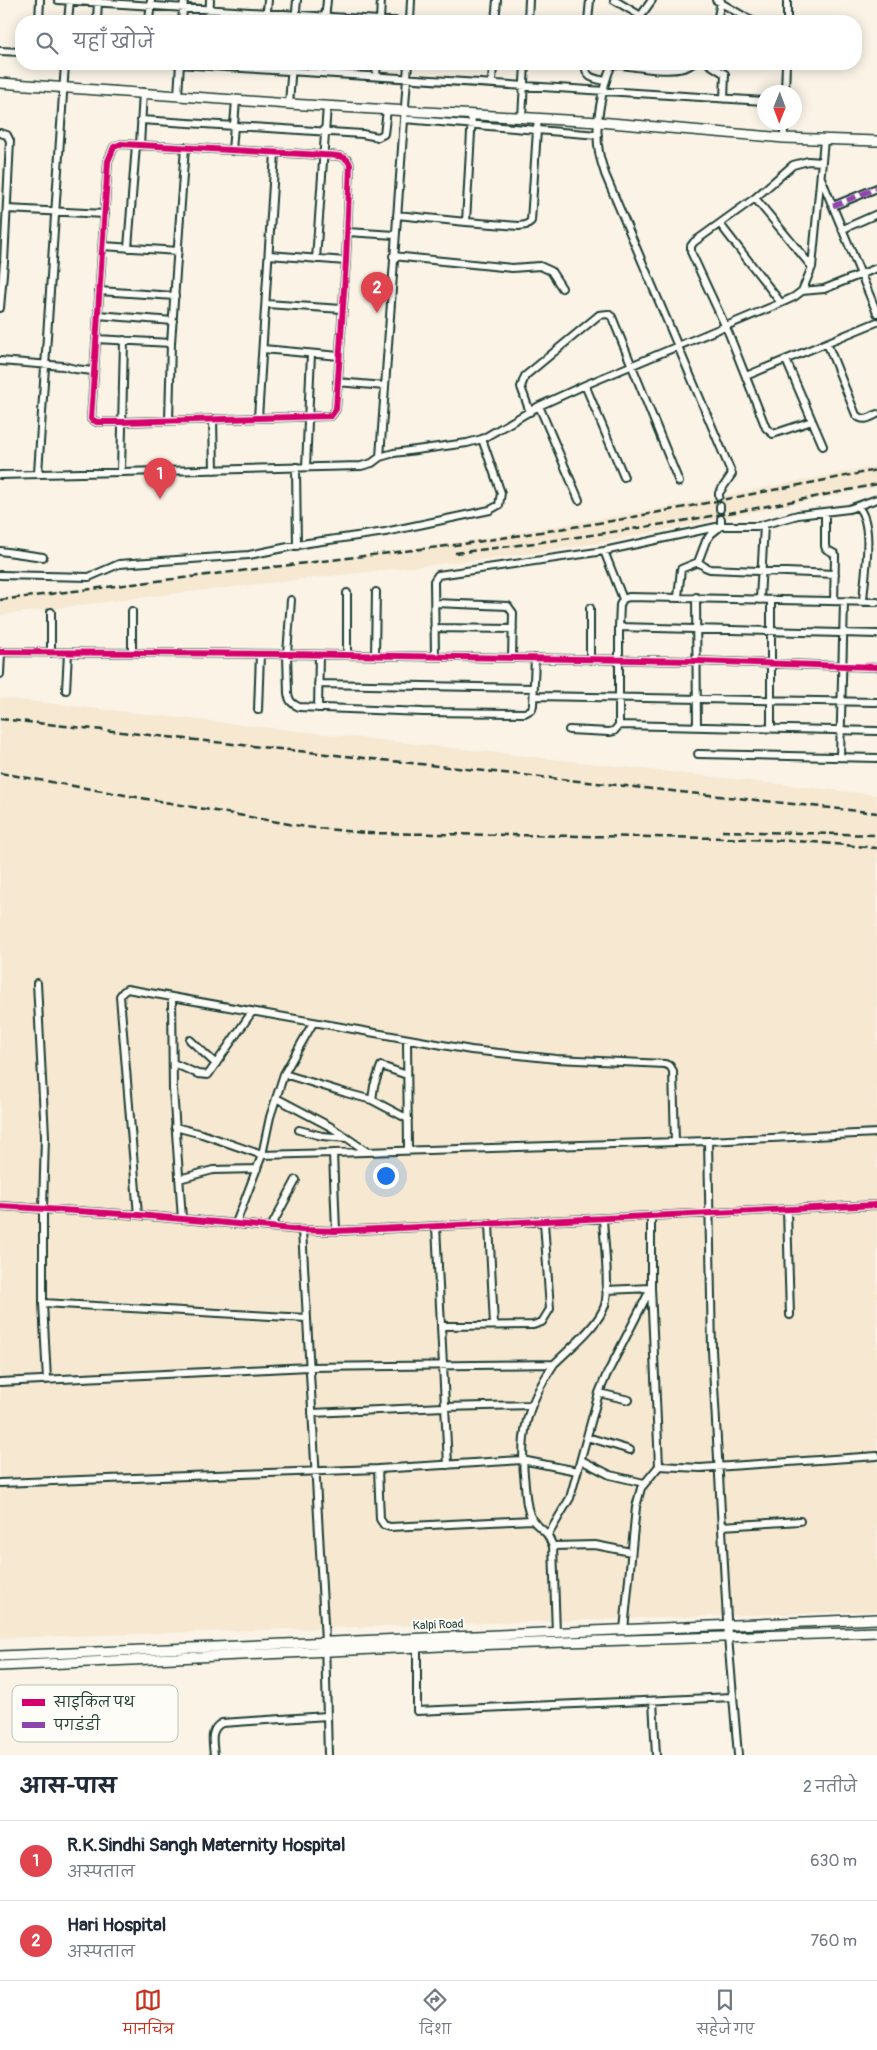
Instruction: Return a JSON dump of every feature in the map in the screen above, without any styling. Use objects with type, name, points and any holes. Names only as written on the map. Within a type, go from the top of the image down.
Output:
[{"type":"main road","points":[[0,83],[387,110],[405,115],[472,114],[599,122],[784,138],[877,142]]},
{"type":"main road","name":"Kalpi Road","points":[[0,1656],[877,1619]]},
{"type":"main road","name":"Kalpi Road","points":[[0,1666],[417,1648],[877,1632]]},
{"type":"main road","points":[[204,1647],[206,1658]]},
{"type":"street","points":[[39,15],[40,0]]},
{"type":"street","points":[[58,0],[151,3],[183,8],[274,15]]},
{"type":"street","points":[[69,15],[70,0]]},
{"type":"street","points":[[182,15],[184,0]]},
{"type":"street","points":[[209,15],[210,0]]},
{"type":"street","points":[[266,14],[268,0]]},
{"type":"street","points":[[296,15],[297,0]]},
{"type":"street","points":[[325,15],[327,0]]},
{"type":"street","points":[[380,15],[381,0]]},
{"type":"street","points":[[410,15],[411,0]]},
{"type":"street","points":[[496,15],[497,0]]},
{"type":"street","points":[[528,15],[529,0]]},
{"type":"street","points":[[589,15],[590,0]]},
{"type":"street","points":[[614,0],[634,15]]},
{"type":"street","points":[[642,15],[652,0]]},
{"type":"street","points":[[787,15],[788,0]]},
{"type":"street","points":[[97,15],[98,1]]},
{"type":"street","points":[[718,15],[720,1],[742,15]]},
{"type":"street","points":[[0,51],[15,52]]},
{"type":"street","points":[[38,473],[54,211],[65,70]]},
{"type":"street","points":[[178,95],[179,70]]},
{"type":"street","points":[[289,104],[292,70]]},
{"type":"street","points":[[309,70],[757,101]]},
{"type":"street","points":[[376,70],[376,76]]},
{"type":"street","points":[[380,457],[408,70]]},
{"type":"street","points":[[492,83],[493,70]]},
{"type":"street","points":[[522,118],[525,70]]},
{"type":"street","points":[[586,70],[590,77],[604,81]]},
{"type":"street","points":[[610,70],[604,81],[598,135],[599,151],[605,174],[732,474],[719,493],[719,496]]},
{"type":"street","points":[[719,70],[726,77],[724,99]]},
{"type":"street","points":[[785,85],[786,70]]},
{"type":"street","points":[[128,248],[143,92]]},
{"type":"street","points":[[232,151],[236,100]]},
{"type":"street","points":[[316,259],[327,106]]},
{"type":"street","points":[[141,120],[362,134],[373,137],[382,136],[385,129],[387,110]]},
{"type":"street","points":[[466,222],[472,114]]},
{"type":"street","points":[[405,115],[472,125],[598,135]]},
{"type":"street","points":[[397,215],[466,222],[526,225],[531,221],[538,119]]},
{"type":"street","points":[[784,130],[784,138]]},
{"type":"street","points":[[0,134],[7,136],[10,141],[7,209],[2,235],[0,308]]},
{"type":"street","points":[[0,474],[361,466],[394,453],[467,443],[482,438],[539,406],[782,303],[802,291],[812,267],[824,140]]},
{"type":"street","points":[[121,144],[138,145],[323,155],[345,158],[350,165],[346,261],[337,382],[334,413],[332,416],[121,422],[97,422],[91,418],[110,154],[114,147],[121,144]]},
{"type":"street","points":[[168,420],[171,343],[185,147]]},
{"type":"street","points":[[258,418],[276,153]]},
{"type":"street","points":[[812,421],[780,433],[769,432],[766,428],[746,376],[691,252],[691,246],[794,165],[808,161],[822,162]]},
{"type":"street","points":[[821,176],[877,312]]},
{"type":"street","points":[[834,206],[877,188]]},
{"type":"street","points":[[754,198],[812,267]]},
{"type":"street","points":[[7,209],[105,214]]},
{"type":"street","points":[[843,229],[877,214]]},
{"type":"street","points":[[720,224],[782,303]]},
{"type":"street","points":[[347,232],[395,235]]},
{"type":"street","points":[[103,246],[178,251]]},
{"type":"street","points":[[269,256],[346,261]]},
{"type":"street","points":[[393,256],[512,268],[540,266],[551,271],[562,288]]},
{"type":"street","points":[[802,291],[824,289],[877,268]]},
{"type":"street","points":[[100,291],[175,296]]},
{"type":"street","points":[[266,304],[342,309]]},
{"type":"street","points":[[530,412],[521,387],[525,376],[599,316],[608,314],[612,317],[679,482]]},
{"type":"street","points":[[98,315],[173,321]]},
{"type":"street","points":[[746,376],[877,322]]},
{"type":"street","points":[[96,339],[171,343]]},
{"type":"street","points":[[121,471],[124,340]]},
{"type":"street","points":[[827,343],[856,416],[866,419],[877,414]]},
{"type":"street","points":[[263,349],[339,356]]},
{"type":"street","points":[[306,467],[310,354]]},
{"type":"street","points":[[786,360],[823,446]]},
{"type":"street","points":[[0,361],[44,364],[93,371]]},
{"type":"street","points":[[337,382],[384,386]]},
{"type":"street","points":[[585,385],[624,478]]},
{"type":"street","points":[[539,406],[579,500]]},
{"type":"street","points":[[212,419],[214,470]]},
{"type":"street","points":[[0,576],[89,577],[119,564],[249,555],[385,532],[490,510],[499,505],[502,500],[482,438]]},
{"type":"street","points":[[296,467],[297,546]]},
{"type":"street","points":[[434,657],[434,581],[438,575],[604,551],[721,523],[764,524],[798,515],[858,507],[877,499]]},
{"type":"street","points":[[858,507],[864,516],[868,530],[863,602]]},
{"type":"street","points":[[825,512],[825,546],[828,551],[835,554],[834,602]]},
{"type":"street","points":[[678,597],[678,578],[681,570],[698,562],[706,541],[721,523]]},
{"type":"street","points":[[760,600],[764,524]]},
{"type":"street","points":[[0,551],[43,557]]},
{"type":"street","points":[[604,551],[623,599]]},
{"type":"street","points":[[698,562],[705,568],[710,569],[835,574]]},
{"type":"street","points":[[375,656],[376,592]]},
{"type":"street","points":[[347,594],[347,655]]},
{"type":"street","points":[[569,730],[609,732],[614,731],[619,725],[619,626],[620,605],[623,599],[629,597],[696,597],[877,602]]},
{"type":"street","points":[[696,597],[697,727]]},
{"type":"street","points":[[291,600],[287,654],[289,700],[299,707],[525,713],[532,709],[535,658]]},
{"type":"street","points":[[771,600],[771,728]]},
{"type":"street","points":[[840,757],[844,602]]},
{"type":"street","points":[[435,603],[508,606],[513,613],[512,658]]},
{"type":"street","points":[[590,608],[590,660]]},
{"type":"street","points":[[132,611],[132,653]]},
{"type":"street","points":[[51,612],[51,653]]},
{"type":"street","points":[[619,626],[877,634]]},
{"type":"street","points":[[434,628],[512,629]]},
{"type":"street","points":[[0,674],[0,652],[535,658],[877,667]]},
{"type":"street","points":[[66,690],[68,653]]},
{"type":"street","points":[[258,710],[260,654]]},
{"type":"street","points":[[318,708],[319,655]]},
{"type":"street","points":[[318,684],[534,688]]},
{"type":"street","points":[[534,696],[877,702]]},
{"type":"street","points":[[619,725],[877,731]]},
{"type":"street","points":[[698,754],[877,758]]},
{"type":"street","points":[[37,983],[45,1136],[43,1303],[47,1380]]},
{"type":"street","points":[[138,1215],[120,996],[127,989],[313,1023],[508,1055],[665,1064],[670,1066],[672,1071],[675,1142]]},
{"type":"street","points":[[172,998],[172,1063],[182,1219]]},
{"type":"street","points":[[172,1063],[204,1076],[208,1075],[252,1012]]},
{"type":"street","points":[[236,1223],[262,1155],[270,1117],[284,1074],[313,1023]]},
{"type":"street","points":[[407,1039],[408,1150]]},
{"type":"street","points":[[190,1040],[216,1064]]},
{"type":"street","points":[[372,1100],[374,1086],[381,1066],[407,1075]]},
{"type":"street","points":[[284,1074],[346,1094],[372,1100],[408,1119]]},
{"type":"street","points":[[276,1098],[349,1138],[366,1152]]},
{"type":"street","points":[[175,1127],[202,1134],[262,1155],[708,1141],[877,1133]]},
{"type":"street","points":[[299,1130],[330,1138],[349,1138]]},
{"type":"street","points":[[708,1141],[712,1350],[720,1466],[728,1637],[738,1755]]},
{"type":"street","points":[[333,1152],[336,1231]]},
{"type":"street","points":[[179,1179],[213,1170],[257,1169]]},
{"type":"street","points":[[271,1227],[296,1180]]},
{"type":"street","points":[[0,1206],[138,1215],[302,1230],[336,1231],[877,1206]]},
{"type":"street","points":[[787,1210],[790,1315]]},
{"type":"street","points":[[624,1630],[636,1507],[641,1488],[659,1466],[651,1288],[651,1217]]},
{"type":"street","points":[[556,1633],[553,1546],[548,1535],[532,1520],[527,1506],[522,1460],[522,1440],[526,1421],[545,1378],[554,1364],[599,1317],[605,1305],[603,1219]]},
{"type":"street","points":[[441,1326],[533,1325],[542,1322],[550,1308],[544,1222]]},
{"type":"street","points":[[489,1224],[494,1325]]},
{"type":"street","points":[[436,1226],[448,1465]]},
{"type":"street","points":[[302,1230],[325,1642],[328,1755]]},
{"type":"street","points":[[606,1290],[651,1288]]},
{"type":"street","points":[[548,1535],[570,1498],[599,1393],[651,1288]]},
{"type":"street","points":[[43,1303],[307,1318]]},
{"type":"street","points":[[0,1382],[310,1367],[554,1364]]},
{"type":"street","points":[[599,1393],[629,1400]]},
{"type":"street","points":[[312,1413],[532,1405]]},
{"type":"street","points":[[587,1437],[630,1450]]},
{"type":"street","points":[[659,1466],[682,1468],[877,1456]]},
{"type":"street","points":[[0,1483],[315,1472],[522,1460],[578,1471]]},
{"type":"street","points":[[581,1460],[610,1474],[644,1483]]},
{"type":"street","points":[[378,1469],[380,1519],[384,1525],[390,1527],[532,1520]]},
{"type":"street","points":[[722,1526],[800,1521]]},
{"type":"street","points":[[553,1546],[595,1546],[631,1552]]},
{"type":"street","points":[[417,1648],[417,1711],[733,1698]]},
{"type":"street","points":[[653,1701],[656,1755]]},
{"type":"street","points":[[214,1755],[213,1732],[217,1725],[222,1722],[327,1716]]},
{"type":"shaded area","points":[[877,466],[877,487],[603,542],[519,555],[0,615],[0,598],[298,564],[468,541],[641,512]]},
{"type":"shaded area","points":[[0,698],[877,795],[877,1611],[0,1638]]},
{"type":"railway","points":[[0,600],[463,544],[618,520],[877,470]]},
{"type":"railway","points":[[455,553],[667,523],[877,484]]},
{"type":"railway","points":[[0,719],[877,813]]},
{"type":"railway","points":[[0,773],[306,827],[366,833],[725,838],[813,842],[877,848]]},
{"type":"railway","points":[[722,831],[877,835]]},
{"type":"marked path","points":[[833,206],[877,188]]},
{"type":"cycle path","points":[[121,144],[335,156],[343,157],[348,161],[350,165],[346,261],[336,409],[331,416],[121,422],[97,422],[91,419],[108,161],[114,147],[121,144]]},
{"type":"cycle path","points":[[0,652],[287,654],[696,661],[877,667]]},
{"type":"cycle path","points":[[0,1206],[138,1215],[302,1230],[336,1231],[877,1205]]},
{"type":"place","name":"Hari Hospital","points":[[377,313]]},
{"type":"place","name":"R.K.Sindhi Sangh Maternity Hospital","points":[[160,499]]}]
